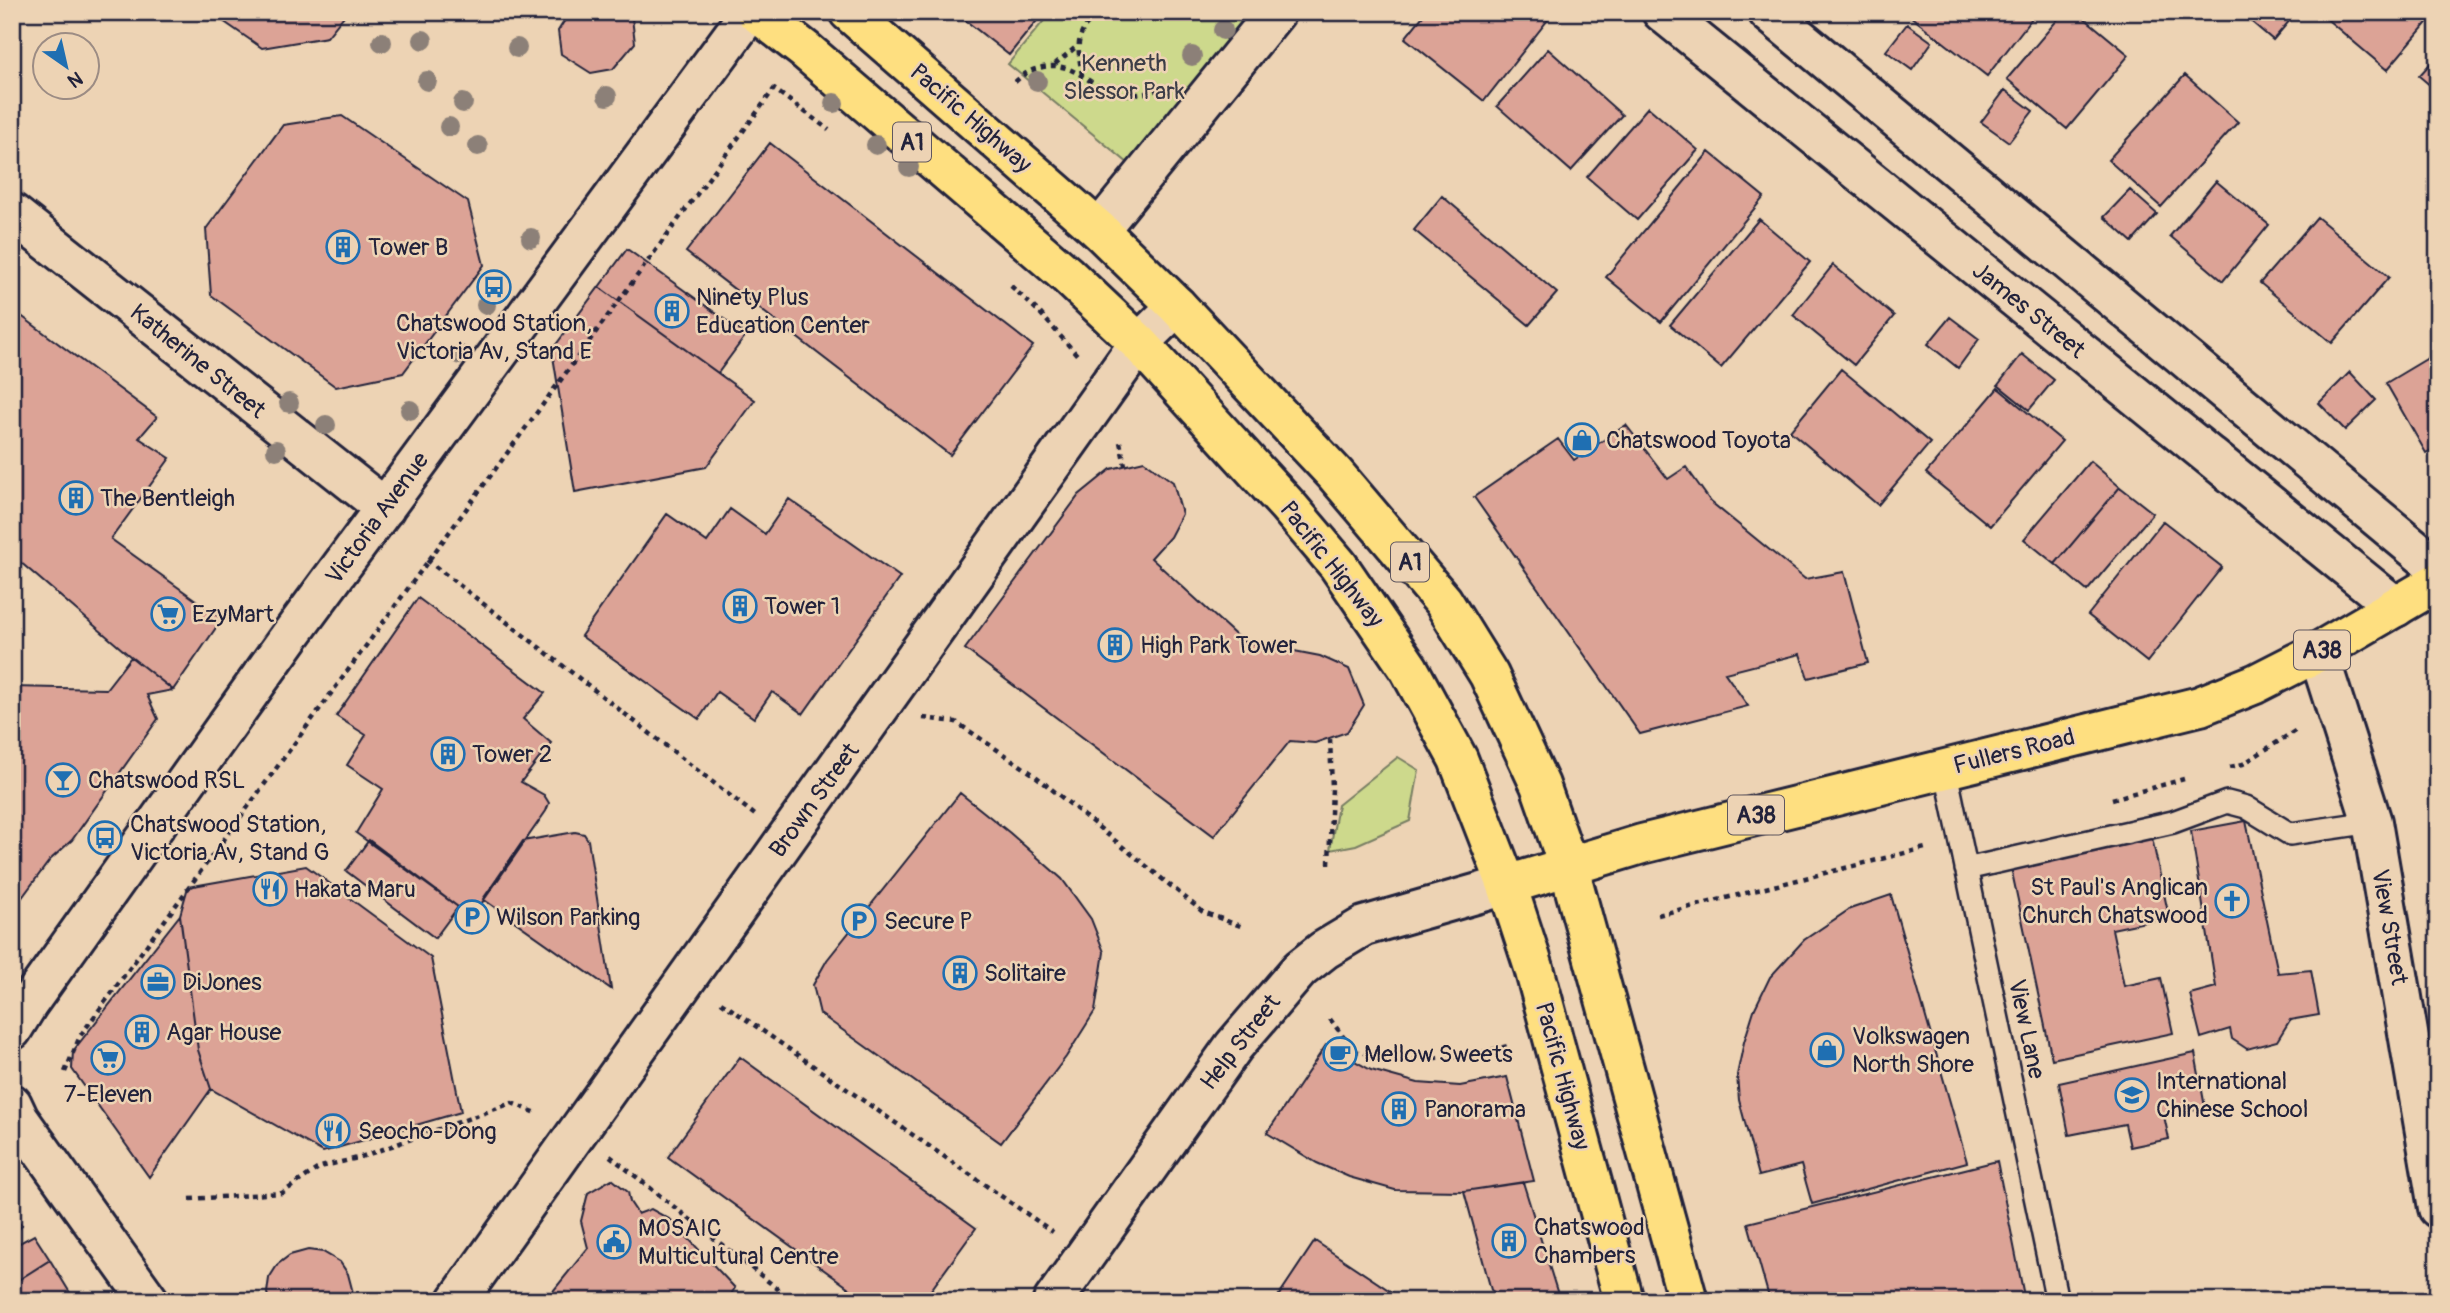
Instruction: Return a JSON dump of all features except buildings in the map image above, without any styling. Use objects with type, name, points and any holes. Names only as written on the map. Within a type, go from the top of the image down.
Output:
[{"type":"main road","name":"Pacific Highway","points":[[756,12],[805,50],[1067,275],[1139,343],[1288,506],[1338,565],[1390,640],[1434,711],[1458,759],[1507,886],[1534,968],[1624,1301]]},
{"type":"main road","name":"Pacific Highway","points":[[849,12],[1099,230],[1177,306],[1335,474],[1443,601],[1489,675],[1540,785],[1569,867],[1688,1301]]},
{"type":"main road","name":"Fullers Road","points":[[1569,867],[1642,844],[2200,706],[2255,684],[2318,652],[2438,582]]},
{"type":"main road","name":"A38","points":[[1507,886],[1569,867]]},
{"type":"street","name":"Victoria Avenue","points":[[12,1030],[282,647],[750,12]]},
{"type":"street","points":[[1099,230],[1276,12]]},
{"type":"street","name":"James Street","points":[[1662,12],[2396,607]]},
{"type":"street","points":[[1768,12],[2438,568]]},
{"type":"street","name":"Katherine Street","points":[[12,213],[385,508]]},
{"type":"street","name":"Brown Street","points":[[457,1301],[1107,387],[1139,343],[1177,306]]},
{"type":"street","name":"View Street","points":[[2318,652],[2372,822],[2438,1208]]},
{"type":"street","name":"Help Street","points":[[1053,1301],[1234,1046],[1300,970],[1324,950],[1364,926],[1507,886]]},
{"type":"street","points":[[12,1104],[19,1119],[149,1301]]},
{"type":"lane","name":"View Lane","points":[[1945,767],[2057,1301]]},
{"type":"lane","points":[[1966,869],[2172,822],[2227,802],[2246,807],[2290,834],[2372,822]]},
{"type":"path","points":[[1015,82],[1027,70],[1055,64],[1077,46],[1085,26],[1101,12]]},
{"type":"path","points":[[1156,12],[1163,21]]},
{"type":"path","points":[[1077,46],[1082,76]]},
{"type":"path","points":[[1055,64],[1072,69],[1110,92],[1143,95],[1164,88]]},
{"type":"path","points":[[65,1072],[80,1036],[774,89],[837,136]]},
{"type":"path","points":[[1009,284],[1107,387]]},
{"type":"path","points":[[427,560],[786,839]]},
{"type":"path","points":[[878,709],[893,714],[956,722],[1033,774],[1203,912],[1243,927]]},
{"type":"path","points":[[2217,771],[2243,764],[2299,729]]},
{"type":"path","points":[[1329,864],[1332,788],[1330,738]]},
{"type":"path","points":[[2101,802],[2192,778]]},
{"type":"path","points":[[1658,915],[1933,846]]},
{"type":"path","points":[[687,978],[1086,1255]]},
{"type":"path","points":[[1330,1019],[1354,1051],[1402,1060],[1468,1056],[1511,1045]]},
{"type":"green space","name":"Kenneth Slessor Park","points":[[1051,12],[1262,12],[1134,168],[1008,64]]},
{"type":"green space","points":[[1398,757],[1419,770],[1410,821],[1356,845],[1330,850],[1338,805]]},
{"type":"place","name":"Tower B","points":[[343,247]]},
{"type":"place","name":"Chatswood Station, Victoria Av, Stand E","points":[[494,287]]},
{"type":"place","name":"Ninety Plus Education Center","points":[[672,311]]},
{"type":"place","name":"Chatswood Toyota","points":[[1582,440]]},
{"type":"place","name":"The Bentleigh","points":[[76,498]]},
{"type":"place","name":"Tower 1","points":[[740,606]]},
{"type":"place","name":"EzyMart","points":[[168,614]]},
{"type":"place","name":"High Park Tower","points":[[1115,645]]},
{"type":"place","name":"Tower 2","points":[[448,754]]},
{"type":"place","name":"Chatswood RSL","points":[[63,780]]},
{"type":"place","name":"Chatswood Station, Victoria Av, Stand G","points":[[105,838]]},
{"type":"place","name":"Hakata Maru","points":[[270,889]]},
{"type":"place","name":"St Paul's Anglican Church Chatswood","points":[[2232,901]]},
{"type":"place","name":"Wilson Parking","points":[[472,917]]},
{"type":"place","name":"Secure P","points":[[859,921]]},
{"type":"place","name":"Solitaire","points":[[960,973]]},
{"type":"place","name":"DiJones","points":[[158,982]]},
{"type":"place","name":"Agar House","points":[[142,1032]]},
{"type":"place","name":"Volkswagen North Shore","points":[[1827,1050]]},
{"type":"place","name":"Mellow Sweets","points":[[1340,1054]]},
{"type":"place","name":"7-Eleven","points":[[108,1058]]},
{"type":"place","name":"International Chinese School","points":[[2132,1095]]},
{"type":"place","name":"Panorama","points":[[1399,1109]]},
{"type":"place","name":"Seocho-Dong","points":[[333,1131]]},
{"type":"place","name":"Chatswood Chambers","points":[[1509,1241]]},
{"type":"place","name":"MOSAIC Multicultural Centre","points":[[614,1242]]}]
